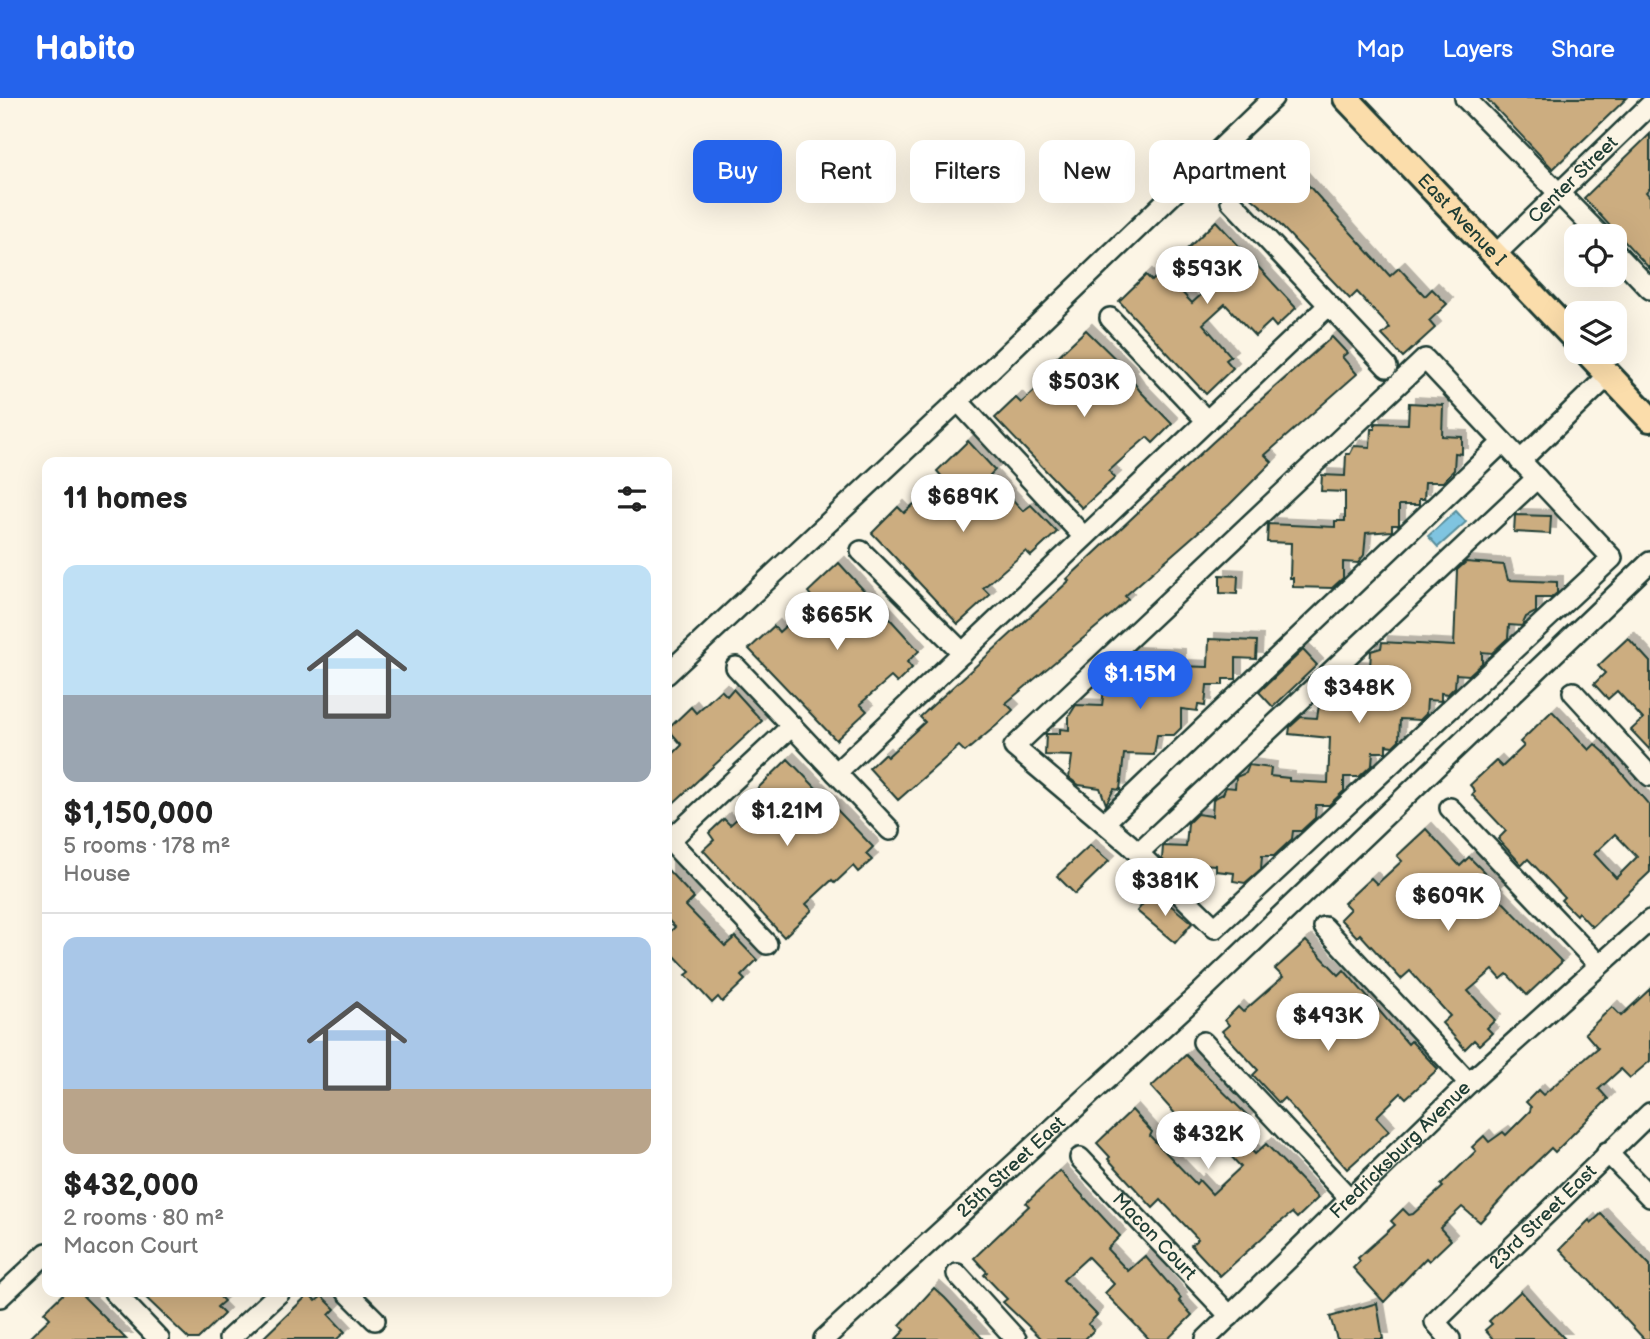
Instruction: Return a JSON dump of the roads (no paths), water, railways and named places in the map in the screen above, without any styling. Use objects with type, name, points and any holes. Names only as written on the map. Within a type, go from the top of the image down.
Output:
[{"type":"main road","name":"East Avenue I","points":[[1346,98],[1564,327]]},
{"type":"main road","points":[[1598,364],[1650,419]]},
{"type":"street","points":[[672,669],[958,401],[1273,98]]},
{"type":"street","points":[[1465,98],[1590,224]]},
{"type":"street","name":"Center Street","points":[[1496,254],[1650,105]]},
{"type":"street","points":[[1233,203],[1387,367]]},
{"type":"street","points":[[1627,265],[1650,289]]},
{"type":"street","points":[[836,773],[1329,304]]},
{"type":"street","points":[[1110,318],[1207,421]]},
{"type":"street","points":[[1425,359],[1503,442],[1612,558],[1215,928],[1138,853],[1014,747],[1425,359]]},
{"type":"street","points":[[1520,461],[1609,375]]},
{"type":"street","points":[[958,401],[1084,537]]},
{"type":"street","points":[[1104,823],[1503,442]]},
{"type":"street","points":[[1138,853],[1537,478]]},
{"type":"street","points":[[861,551],[963,653]]},
{"type":"street","name":"25th Street East","points":[[824,1339],[1198,995],[1650,562]]},
{"type":"street","points":[[736,667],[890,830]]},
{"type":"street","points":[[1573,692],[1650,776]]},
{"type":"street","points":[[672,838],[792,726]]},
{"type":"street","points":[[1450,808],[1599,965]]},
{"type":"street","points":[[672,846],[767,944]]},
{"type":"street","name":"Fredricksburg Avenue","points":[[1206,1339],[1469,1083],[1650,920]]},
{"type":"street","points":[[1324,927],[1469,1083]]},
{"type":"street","points":[[1203,1042],[1350,1199]]},
{"type":"street","name":"23rd Street East","points":[[1450,1339],[1435,1322],[1650,1112]]},
{"type":"street","points":[[1607,1152],[1650,1197]]},
{"type":"street","name":"Macon Court","points":[[1080,1158],[1230,1317]]},
{"type":"street","points":[[0,1297],[42,1258]]},
{"type":"street","points":[[957,1274],[1016,1339]]},
{"type":"street","points":[[119,1297],[159,1339]]},
{"type":"street","points":[[229,1339],[275,1297]]},
{"type":"street","points":[[353,1297],[375,1320]]},
{"type":"water","points":[[1456,511],[1466,522],[1438,547],[1428,536]]}]
